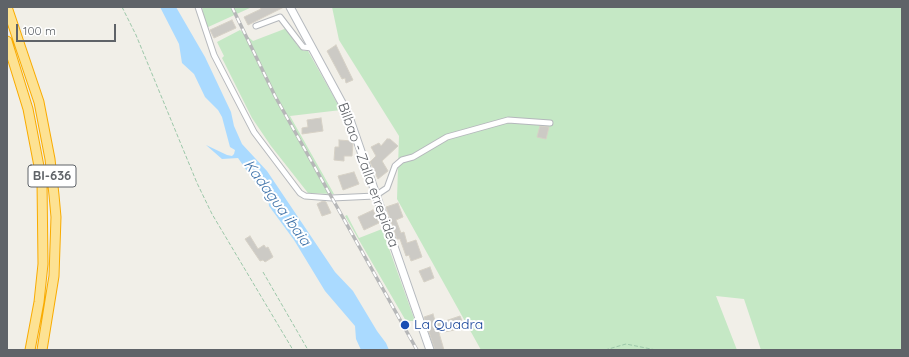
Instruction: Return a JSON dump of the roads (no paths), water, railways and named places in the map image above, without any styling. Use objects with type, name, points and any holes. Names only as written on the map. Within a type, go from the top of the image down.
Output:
[{"type":"highway","name":"BI-636","points":[[7,7],[39,102],[49,153],[54,195],[56,217],[54,276],[42,350]]},
{"type":"highway","name":"BI-636","points":[[7,41],[28,108],[42,182],[43,264],[30,350]]},
{"type":"street","points":[[198,7],[214,55],[247,120],[254,132],[300,193],[305,196],[317,198],[375,196],[387,188],[395,166],[402,160],[413,157],[447,137],[508,120],[550,123]]},
{"type":"street","name":"Bilbao - Zalla errepidea","points":[[290,7],[348,114],[375,196],[430,350]]},
{"type":"street","points":[[256,26],[280,17],[303,47],[312,48]]},
{"type":"water","name":"Kadagua ibaia","points":[[160,7],[176,7],[205,57],[231,112],[234,126],[242,144],[267,171],[335,272],[353,291],[389,350],[361,350],[356,339],[355,326],[325,291],[294,240],[269,206],[268,198],[265,193],[254,181],[238,158],[222,159],[206,145],[232,156],[235,150],[230,147],[222,117],[218,110],[205,97],[194,74],[182,63],[179,44]]},
{"type":"railway","points":[[232,7],[275,96],[417,350]]},
{"type":"place","name":"La Quadra","points":[[405,325]]}]
